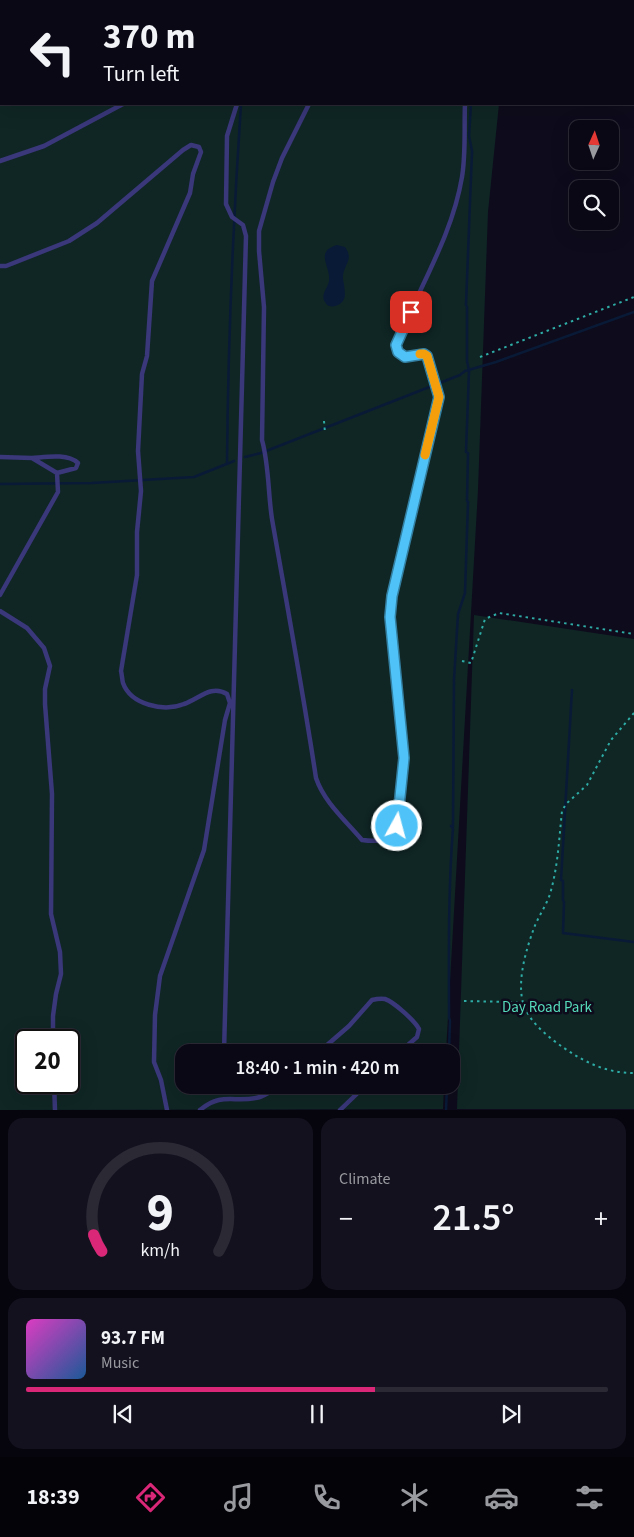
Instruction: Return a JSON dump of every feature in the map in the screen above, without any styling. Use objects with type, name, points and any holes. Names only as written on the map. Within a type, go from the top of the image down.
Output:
[{"type":"lane","points":[[0,161],[44,146],[121,105]]},
{"type":"lane","points":[[224,1044],[246,236],[243,225],[232,217],[226,204],[228,136],[237,105]]},
{"type":"lane","points":[[308,105],[282,158],[259,231],[264,308],[262,440],[267,457],[269,500],[319,789],[362,840],[380,840],[393,834],[397,826],[404,758],[390,617],[392,596],[439,397],[427,356],[424,354],[405,357],[398,352],[396,345],[435,260],[451,218],[462,177],[465,105]]},
{"type":"lane","points":[[0,266],[6,266],[69,241],[97,223],[183,150],[191,145],[199,147],[200,152],[193,174],[190,193],[152,282],[148,356],[142,374],[138,451],[141,489],[136,574],[121,671],[123,684],[131,695],[142,702],[157,707],[171,707],[184,704],[207,691],[222,691],[227,694],[230,703],[225,720],[204,850],[160,976],[155,1015],[154,1062],[161,1080],[167,1110]]},
{"type":"lane","points":[[0,456],[32,458],[56,456],[74,459],[78,463],[76,468],[58,475]]},
{"type":"lane","points":[[32,458],[58,475]]},
{"type":"lane","points":[[0,594],[55,500],[58,489],[58,475]]},
{"type":"lane","points":[[0,611],[27,628],[44,648],[50,666],[45,689],[45,704],[52,794],[51,914],[60,952],[61,974],[56,994],[53,1029]]},
{"type":"lane","points":[[328,1044],[349,1026],[372,1000],[377,999],[392,1002],[417,1024],[419,1030],[417,1037],[409,1044]]},
{"type":"lane","points":[[54,1094],[55,1110]]},
{"type":"lane","points":[[200,1110],[211,1101],[223,1098],[246,1099],[262,1097],[267,1094]]},
{"type":"lane","points":[[340,1110],[357,1094]]},
{"type":"path","points":[[480,357],[634,297]]},
{"type":"path","points":[[324,421],[326,433]]},
{"type":"path","points":[[462,661],[471,663],[485,619],[499,613],[634,634]]},
{"type":"path","points":[[634,713],[611,740],[587,785],[566,804],[562,811],[554,877],[549,897],[534,928],[524,962],[521,989],[524,1005],[536,1025],[559,1044],[583,1061],[602,1068],[624,1073],[634,1073]]},
{"type":"path","points":[[464,1001],[516,1002],[524,1005]]},
{"type":"green space","points":[[0,105],[499,105],[488,212],[478,490],[446,1044],[175,1044],[175,1094],[444,1094],[443,1109],[0,1110]]},
{"type":"green space","name":"Day Road Park","points":[[474,615],[634,639],[634,1109],[457,1109],[458,1094],[460,1094],[459,1044]]},
{"type":"water","points":[[337,245],[345,247],[349,256],[343,274],[345,292],[344,299],[340,304],[329,306],[324,299],[329,281],[325,256],[326,251]]},
{"type":"waterway","points":[[227,464],[231,284],[241,105]]},
{"type":"waterway","points":[[449,1044],[449,923],[453,828],[451,826],[453,826],[454,680],[458,614],[465,593],[468,502],[468,453],[466,452],[469,371],[467,361],[466,305],[472,151],[469,136],[471,105]]},
{"type":"waterway","points":[[245,457],[261,453],[460,375],[465,371],[496,362],[634,312]]},
{"type":"waterway","points":[[0,484],[92,483],[194,477],[234,461]]},
{"type":"waterway","points":[[572,690],[561,880],[563,881],[564,902],[563,933],[634,942]]},
{"type":"waterway","points":[[446,1110],[447,1094]]},
{"type":"slow traffic","points":[[420,354],[427,356],[439,397],[425,455]]},
{"type":"route","points":[[397,826],[404,758],[390,617],[392,596],[439,397],[427,356],[419,354],[405,357],[398,352],[396,345],[411,312]]}]
